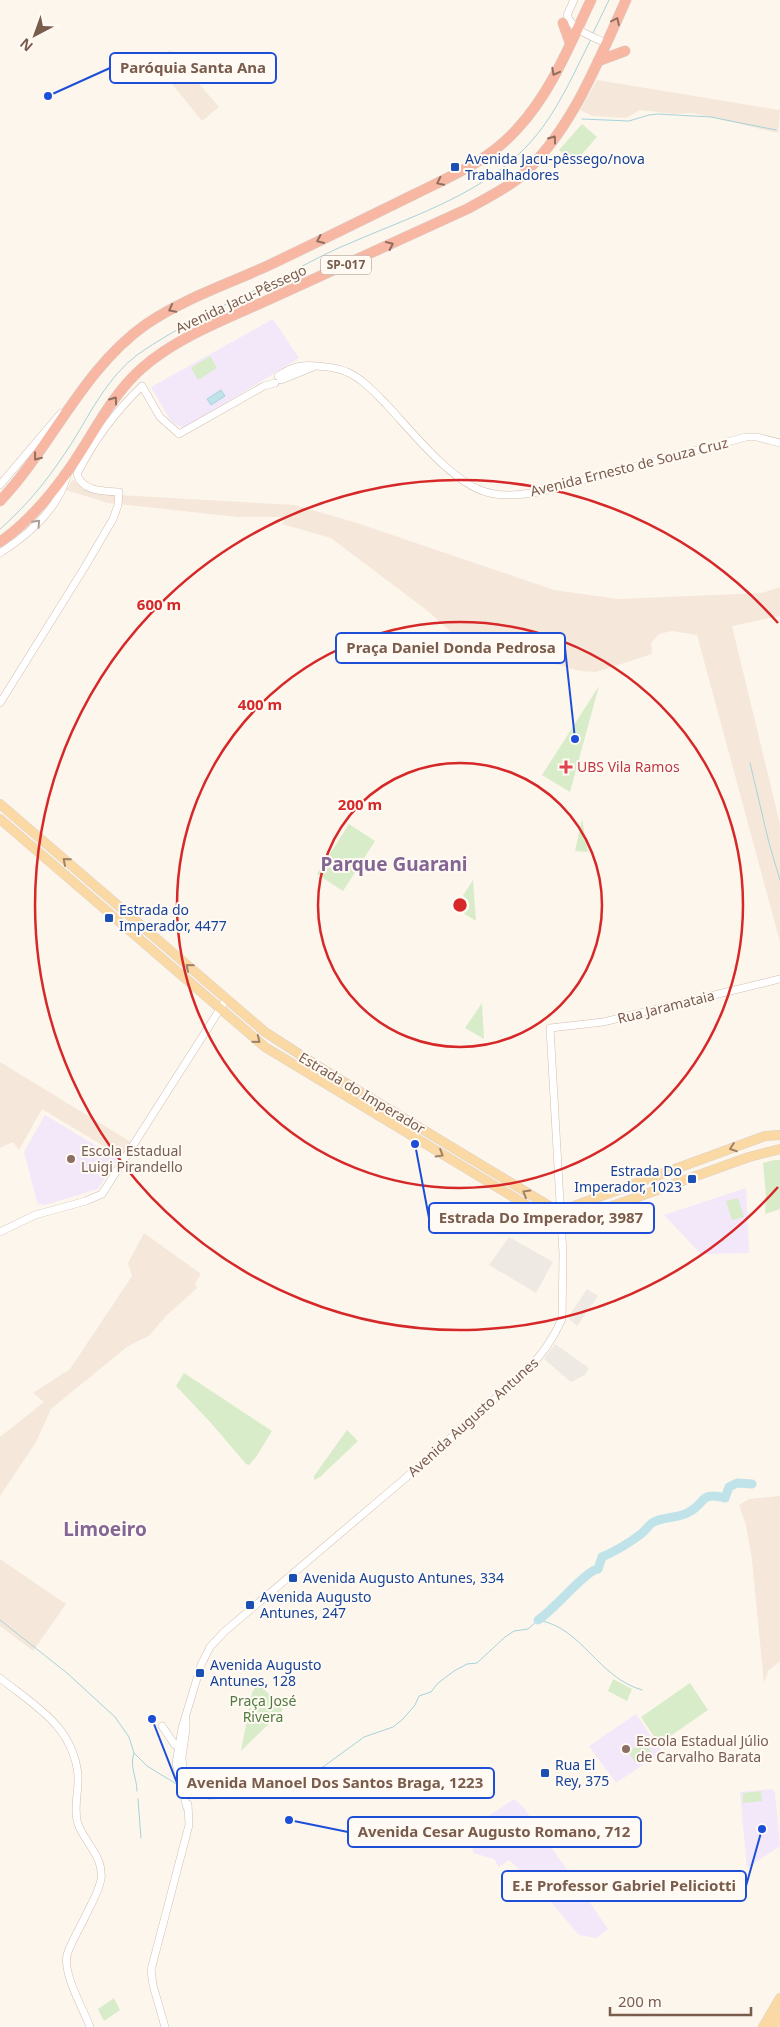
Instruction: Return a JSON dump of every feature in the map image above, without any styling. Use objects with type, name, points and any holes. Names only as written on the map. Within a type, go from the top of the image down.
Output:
[{"type":"highway","name":"Avenida Jacu-Pêssego","points":[[0,501],[42,450],[74,402],[110,356],[145,325],[167,312],[344,229],[485,158],[530,115],[542,97],[570,42],[579,30],[591,0]]},
{"type":"highway","name":"Avenida Jacu-Pêssego","points":[[0,542],[35,512],[73,472],[120,392],[140,370],[185,339],[467,209],[507,186],[530,166],[555,138],[578,100],[598,61],[603,42],[626,0]]},
{"type":"highway","points":[[563,23],[570,42]]},
{"type":"highway","points":[[598,61],[625,51]]},
{"type":"main road","name":"Estrada do Imperador","points":[[0,804],[265,1032],[291,1050],[533,1197],[560,1210]]},
{"type":"main road","name":"Estrada do Imperador","points":[[0,819],[253,1038],[276,1054],[546,1218],[561,1223]]},
{"type":"main road","points":[[211,1002],[226,998]]},
{"type":"main road","points":[[560,1210],[620,1190],[765,1136],[780,1135]]},
{"type":"main road","points":[[561,1223],[757,1154],[780,1149]]},
{"type":"main road","points":[[620,1190],[630,1199]]},
{"type":"main road","points":[[763,2027],[780,1998]]},
{"type":"main road","points":[[773,2027],[780,2015]]},
{"type":"street","points":[[574,0],[567,15],[570,22],[579,30],[603,42]]},
{"type":"street","name":"Avenida Ernesto de Souza Cruz","points":[[104,422],[142,386],[160,417],[179,434],[277,379],[296,366],[305,364],[332,367],[348,372],[358,378],[452,473],[467,483],[492,494],[515,495],[543,491],[746,437],[756,437],[780,443]]},
{"type":"street","points":[[0,485],[57,417],[74,402]]},
{"type":"street","points":[[0,554],[40,520],[73,472],[81,482],[91,489],[119,492],[118,505],[113,519],[0,703]]},
{"type":"street","name":"Rua Jaramataia","points":[[550,1028],[603,1022],[780,979]]},
{"type":"street","points":[[0,1232],[35,1215],[97,1197],[107,1188],[226,998]]},
{"type":"street","name":"Avenida Augusto Antunes","points":[[165,2027],[153,1985],[152,1970],[189,1825],[185,1794],[176,1763],[178,1743],[186,1719],[195,1678],[210,1647],[218,1638],[524,1374],[542,1353],[562,1319],[563,1254],[550,1028]]},
{"type":"street","points":[[0,1678],[56,1724],[69,1742],[76,1759],[78,1780],[77,1821],[82,1834],[98,1859],[102,1874],[95,1896],[67,1958],[72,1984],[90,2027]]},
{"type":"street","name":"Avenida Augusto Antunes","points":[[182,1780],[182,1757],[186,1719]]},
{"type":"street","points":[[162,1726],[171,1742],[178,1743]]},
{"type":"shaded area","points":[[170,50],[219,107],[202,121],[154,62]]},
{"type":"shaded area","points":[[597,80],[780,110],[778,133],[692,113],[674,114],[640,110],[626,118],[592,116],[580,110]]},
{"type":"shaded area","points":[[273,319],[299,358],[185,428],[175,424],[169,418],[151,387]]},
{"type":"shaded area","points":[[73,479],[81,488],[101,494],[295,505],[357,523],[554,590],[618,599],[762,593],[780,587],[780,616],[732,626],[780,824],[780,942],[697,635],[672,631],[659,634],[651,643],[652,654],[596,672],[580,671],[454,635],[429,612],[331,538],[282,524],[287,517],[238,517],[108,503],[66,490]]},
{"type":"shaded area","points":[[0,1062],[131,1142],[122,1157],[42,1109],[19,1150],[13,1142],[0,1148]]},
{"type":"shaded area","name":"Escola Estadual Luigi Pirandello","points":[[45,1115],[115,1157],[117,1160],[98,1189],[45,1205],[37,1202],[24,1152]]},
{"type":"shaded area","points":[[746,1188],[749,1253],[701,1254],[664,1215]]},
{"type":"shaded area","points":[[144,1233],[201,1274],[195,1283],[197,1288],[165,1317],[149,1336],[128,1346],[51,1409],[36,1442],[0,1496],[0,1437],[44,1402],[33,1393],[70,1369],[132,1276],[128,1263]]},
{"type":"shaded area","points":[[509,1237],[553,1262],[536,1293],[489,1265]]},
{"type":"shaded area","points":[[587,1289],[598,1296],[577,1326],[569,1319],[569,1316]]},
{"type":"shaded area","points":[[555,1344],[589,1368],[585,1375],[571,1382],[544,1359]]},
{"type":"shaded area","points":[[780,1496],[780,1661],[768,1671],[764,1683],[752,1560],[746,1525],[739,1505],[749,1499]]},
{"type":"shaded area","points":[[0,1559],[66,1604],[33,1651],[0,1626]]},
{"type":"shaded area","name":"Escola Estadual Júlio de Carvalho Barata","points":[[636,1714],[662,1752],[616,1783],[589,1746]]},
{"type":"shaded area","points":[[772,1789],[775,1792],[780,1846],[747,1868],[740,1792]]},
{"type":"shaded area","points":[[514,1799],[524,1808],[608,1929],[596,1938],[579,1935],[539,1888],[509,1860],[499,1867],[494,1859],[473,1853],[472,1843],[464,1832]]},
{"type":"green space","points":[[582,124],[597,137],[574,163],[559,150]]},
{"type":"green space","points":[[210,356],[217,368],[198,380],[191,368]]},
{"type":"green space","points":[[599,686],[570,792],[542,775]]},
{"type":"green space","points":[[582,819],[588,852],[575,851]]},
{"type":"green space","points":[[349,824],[375,841],[343,891],[317,874]]},
{"type":"green space","points":[[473,880],[476,921],[455,908]]},
{"type":"green space","points":[[482,1003],[484,1039],[465,1028]]},
{"type":"green space","points":[[780,1160],[780,1209],[765,1214],[766,1196],[763,1163]]},
{"type":"green space","points":[[738,1198],[744,1217],[732,1220],[726,1201]]},
{"type":"green space","points":[[184,1373],[272,1431],[249,1465],[246,1464],[176,1386]]},
{"type":"green space","points":[[347,1430],[358,1441],[320,1477],[314,1480],[314,1476]]},
{"type":"green space","points":[[613,1679],[632,1689],[627,1701],[608,1691]]},
{"type":"green space","name":"Praça José Rivera","points":[[258,1682],[283,1710],[241,1751],[252,1693]]},
{"type":"green space","points":[[690,1683],[708,1710],[659,1744],[641,1717]]},
{"type":"green space","points":[[644,1741],[651,1752],[635,1762],[628,1752]]},
{"type":"green space","points":[[761,1791],[762,1801],[743,1803],[743,1793]]},
{"type":"green space","points":[[114,1998],[120,2010],[104,2021],[98,2009]]},
{"type":"water","points":[[221,390],[225,396],[211,405],[207,399]]},
{"type":"waterway","points":[[593,33],[609,0]]},
{"type":"waterway","points":[[0,529],[40,488],[117,373],[137,355],[202,316],[328,253],[438,206],[482,183],[520,153],[542,128],[552,114],[591,39]]},
{"type":"waterway","points":[[582,119],[629,121],[658,114],[711,117],[776,130]]},
{"type":"waterway","points":[[750,763],[780,880]]},
{"type":"waterway","points":[[538,1620],[586,1576],[598,1569],[602,1557],[632,1541],[652,1523],[685,1514],[694,1509],[707,1497],[717,1496],[725,1498],[729,1487],[737,1483],[752,1484]]},
{"type":"waterway","points":[[0,1620],[67,1673],[115,1717],[129,1737],[134,1753],[147,1766],[178,1785]]},
{"type":"waterway","points":[[186,1790],[209,1799],[286,1794],[364,1737],[393,1727],[415,1705],[419,1696],[431,1692],[438,1683],[454,1671],[467,1664],[477,1663],[505,1637],[514,1631],[528,1629],[538,1620],[567,1632],[613,1675],[626,1684],[642,1690]]},
{"type":"waterway","points":[[134,1753],[132,1763],[137,1791]]},
{"type":"waterway","points":[[138,1799],[141,1838]]},
{"type":"place","name":"Paróquia Santa Ana","points":[[48,96]]},
{"type":"place","name":"Avenida Jacu-pêssego/nova Trabalhadores","points":[[455,167]]},
{"type":"place","name":"Praça Daniel Donda Pedrosa","points":[[575,739]]},
{"type":"place","name":"UBS Vila Ramos","points":[[566,767]]},
{"type":"place","name":"Estrada do Imperador, 4477","points":[[109,918]]},
{"type":"place","name":"Estrada Do Imperador, 3987","points":[[415,1144]]},
{"type":"place","name":"Escola Estadual Luigi Pirandello","points":[[71,1159]]},
{"type":"place","name":"Estrada Do Imperador, 1023","points":[[692,1179]]},
{"type":"place","name":"Avenida Augusto Antunes, 334","points":[[293,1578]]},
{"type":"place","name":"Avenida Augusto Antunes, 247","points":[[250,1605]]},
{"type":"place","name":"Avenida Augusto Antunes, 128","points":[[200,1673]]},
{"type":"place","name":"Avenida Manoel Dos Santos Braga, 1223","points":[[152,1719]]},
{"type":"place","name":"Escola Estadual Júlio de Carvalho Barata","points":[[626,1749]]},
{"type":"place","name":"Rua El Rey, 375","points":[[545,1773]]},
{"type":"place","name":"Avenida Cesar Augusto Romano, 712","points":[[289,1820]]},
{"type":"place","name":"E.E Professor Gabriel Peliciotti","points":[[762,1829]]},
{"type":"district","name":"Parque Guarani","points":[[394,864]]},
{"type":"district","name":"Limoeiro","points":[[105,1529]]}]
